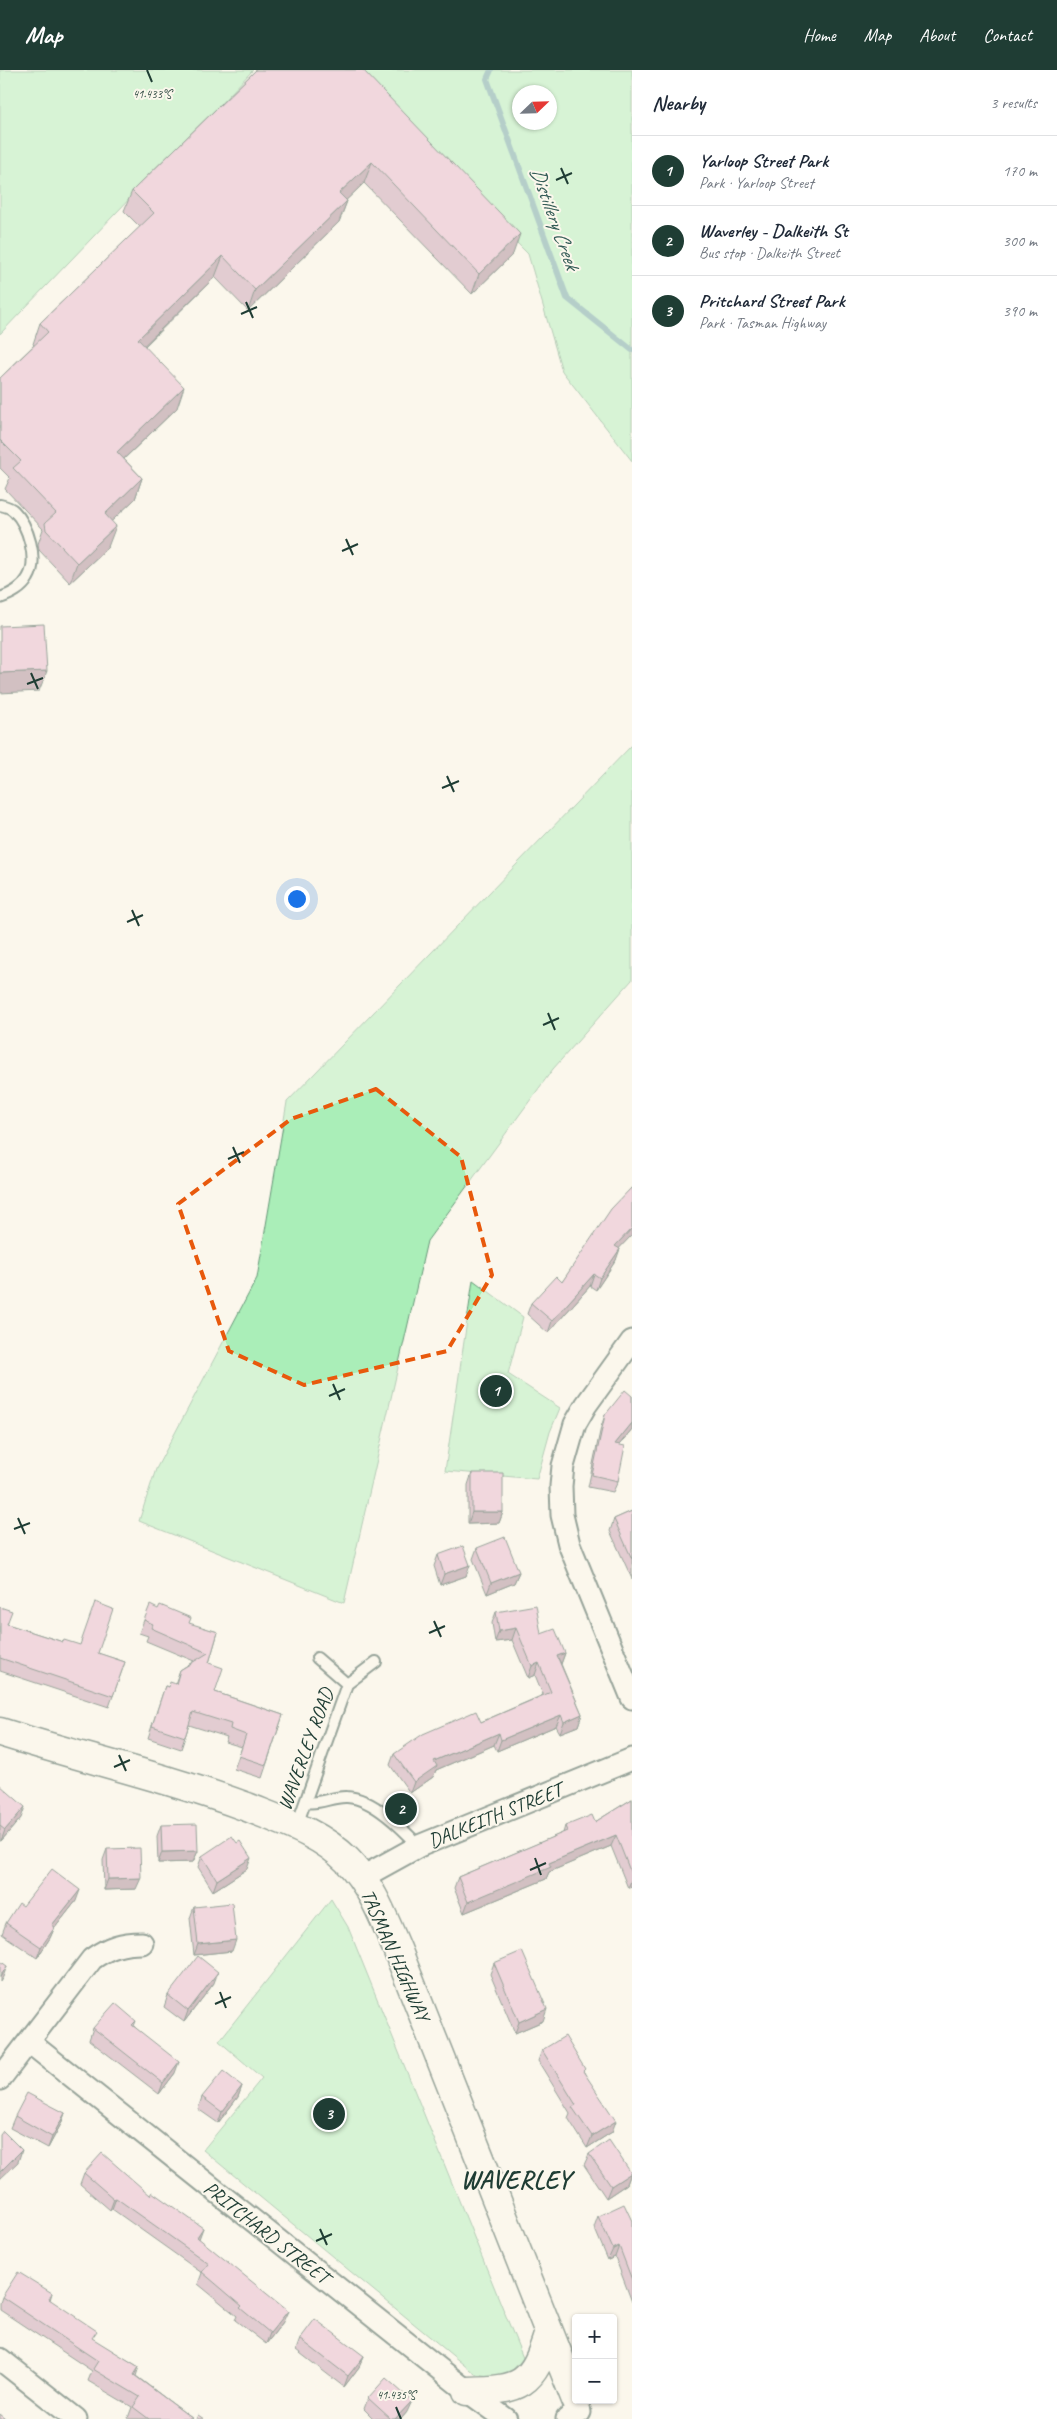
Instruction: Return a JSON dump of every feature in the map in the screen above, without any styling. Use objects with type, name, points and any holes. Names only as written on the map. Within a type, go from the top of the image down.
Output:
[{"type":"highway","name":"TASMAN HIGHWAY","points":[[0,1732],[202,1791],[301,1814],[348,1861],[377,1904],[397,1949],[549,2332],[577,2410]]},
{"type":"highway","points":[[467,2391],[495,2390],[519,2385],[529,2377],[538,2364],[549,2332]]},
{"type":"street","points":[[632,1341],[590,1398],[575,1424],[562,1466],[561,1486],[562,1515],[569,1544],[632,1698]]},
{"type":"street","name":"DALKEITH STREET","points":[[361,1878],[419,1846],[632,1759]]},
{"type":"street","points":[[0,2079],[92,1959],[111,1947],[142,1943]]},
{"type":"street","name":"PRITCHARD STREET","points":[[29,2042],[467,2391],[506,2419]]},
{"type":"street","points":[[0,2358],[76,2419]]},
{"type":"lane","points":[[0,505],[14,510],[26,528],[33,552],[29,577],[14,593],[0,598]]},
{"type":"lane","name":"WAVERLEY ROAD","points":[[317,1658],[347,1684]]},
{"type":"lane","name":"WAVERLEY ROAD","points":[[301,1814],[347,1684],[376,1662]]},
{"type":"lane","points":[[301,1814],[315,1804],[332,1798],[349,1797],[365,1803],[402,1828],[419,1846]]},
{"type":"highlighted area","points":[[376,1089],[461,1157],[492,1275],[447,1351],[304,1385],[229,1351],[178,1204],[291,1119]]},
{"type":"green space","points":[[0,70],[253,70],[0,334]]},
{"type":"green space","points":[[345,70],[632,70],[632,461],[562,371],[528,254]]},
{"type":"green space","points":[[632,745],[632,980],[553,1069],[427,1241],[344,1603],[139,1521],[156,1469],[257,1278],[287,1102]]},
{"type":"green space","points":[[473,1280],[523,1317],[508,1374],[560,1408],[550,1432],[537,1479],[445,1471]]},
{"type":"green space","points":[[331,1899],[348,1927],[523,2358],[513,2370],[503,2375],[475,2374],[203,2150],[262,2078],[219,2041]]},
{"type":"building","points":[[256,70],[363,70],[520,234],[479,274],[372,162],[339,193],[347,201],[255,290],[223,256],[138,339],[184,387],[117,452],[142,478],[105,514],[116,526],[77,563],[46,530],[45,523],[56,513],[13,468],[21,461],[0,440],[0,378],[48,332],[40,323],[154,213],[132,191]]},
{"type":"building","points":[[44,624],[47,671],[0,673],[0,626]]},
{"type":"building","points":[[632,1187],[632,1228],[615,1246],[620,1249],[600,1278],[594,1274],[552,1321],[531,1303],[556,1276],[562,1282],[611,1209]]},
{"type":"building","points":[[625,1390],[632,1396],[632,1423],[615,1444],[625,1446],[618,1481],[592,1475],[605,1415]]},
{"type":"building","points":[[472,1473],[503,1473],[503,1512],[472,1512]]},
{"type":"building","points":[[632,1511],[632,1559],[614,1519]]},
{"type":"building","points":[[505,1537],[519,1572],[491,1583],[477,1548]]},
{"type":"building","points":[[463,1546],[470,1565],[444,1574],[438,1555]]},
{"type":"building","points":[[95,1602],[113,1609],[98,1653],[125,1662],[113,1696],[0,1658],[0,1607],[12,1611],[7,1624],[63,1642],[64,1640],[80,1645]]},
{"type":"building","points":[[150,1605],[158,1609],[160,1605],[191,1618],[189,1623],[218,1632],[209,1663],[223,1668],[215,1692],[283,1715],[266,1765],[239,1756],[246,1735],[230,1729],[231,1724],[193,1712],[185,1737],[152,1726],[165,1686],[169,1687],[170,1682],[176,1684],[180,1670],[208,1653],[151,1628],[153,1624],[144,1620]]},
{"type":"building","points":[[536,1605],[541,1634],[555,1629],[565,1653],[557,1656],[582,1714],[564,1722],[561,1715],[501,1740],[499,1733],[434,1761],[437,1766],[414,1782],[394,1754],[423,1734],[476,1711],[481,1722],[551,1692],[539,1663],[532,1666],[516,1628],[499,1631],[496,1612]]},
{"type":"building","points":[[0,1785],[25,1807],[5,1830],[0,1826]]},
{"type":"building","points":[[632,1799],[632,1876],[616,1835],[549,1863],[551,1867],[468,1902],[458,1877],[567,1831],[565,1826],[592,1815],[595,1822]]},
{"type":"building","points":[[197,1824],[198,1851],[162,1852],[161,1825]]},
{"type":"building","points":[[232,1836],[237,1843],[240,1841],[251,1858],[217,1880],[202,1856]]},
{"type":"building","points":[[140,1848],[141,1878],[108,1879],[107,1849]]},
{"type":"building","points":[[52,1869],[80,1890],[52,1925],[55,1927],[41,1947],[6,1923],[19,1903],[23,1906]]},
{"type":"building","points":[[232,1903],[236,1940],[198,1944],[194,1907]]},
{"type":"building","points":[[522,1951],[547,2009],[519,2022],[494,1963]]},
{"type":"building","points":[[198,1956],[218,1972],[188,2011],[168,1995]]},
{"type":"building","points":[[0,1961],[7,1966],[0,1977]]},
{"type":"building","points":[[115,2003],[136,2021],[132,2025],[179,2062],[163,2083],[93,2028]]},
{"type":"building","points":[[565,2036],[585,2069],[583,2071],[616,2121],[592,2136],[572,2107],[576,2105],[542,2050]]},
{"type":"building","points":[[223,2071],[242,2086],[222,2112],[202,2097]]},
{"type":"building","points":[[27,2093],[65,2113],[52,2137],[15,2116]]},
{"type":"building","points":[[3,2131],[22,2150],[0,2172],[0,2135]]},
{"type":"building","points":[[609,2140],[631,2173],[611,2186],[589,2154]]},
{"type":"building","points":[[102,2153],[150,2195],[152,2192],[203,2228],[197,2237],[288,2311],[270,2333],[202,2272],[209,2264],[116,2198],[114,2199],[84,2173]]},
{"type":"building","points":[[624,2204],[632,2221],[632,2280],[619,2246],[613,2249],[598,2216]]},
{"type":"building","points":[[18,2272],[52,2293],[49,2299],[97,2331],[92,2338],[139,2367],[134,2375],[193,2419],[149,2419],[133,2407],[140,2397],[93,2369],[98,2361],[2,2297]]},
{"type":"building","points":[[315,2319],[364,2356],[348,2376],[300,2339]]},
{"type":"building","points":[[386,2378],[412,2401],[395,2419],[391,2419],[368,2398]]},
{"type":"building","points":[[198,2415],[204,2419],[196,2419]]},
{"type":"waterway","name":"Distillery Creek","points":[[491,70],[487,79],[567,298],[632,350]]},
{"type":"place","name":"Yarloop Street Park","points":[[496,1391]]},
{"type":"place","name":"Waverley - Dalkeith St","points":[[401,1809]]},
{"type":"place","name":"Pritchard Street Park","points":[[329,2114]]},
{"type":"district","name":"WAVERLEY","points":[[516,2179]]}]
